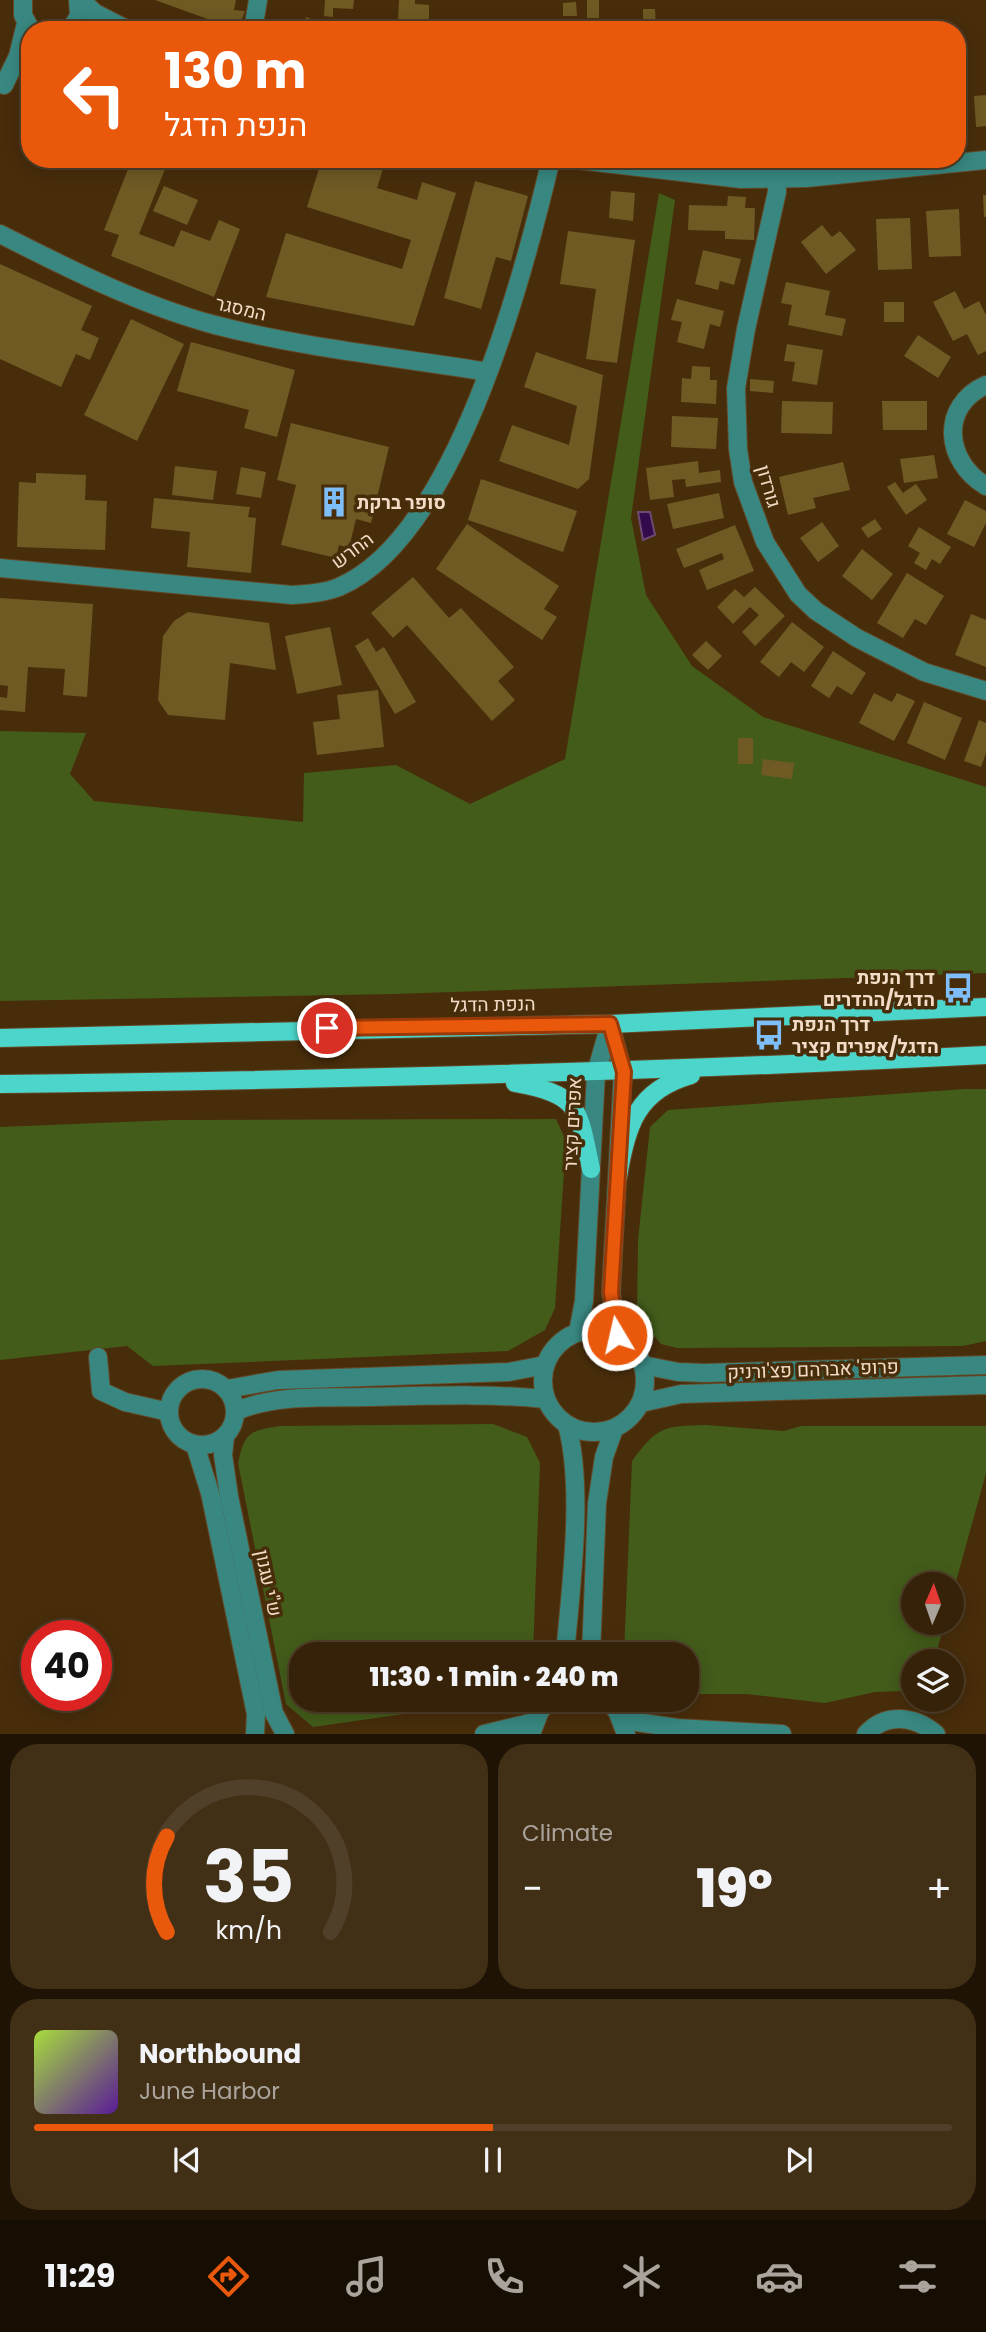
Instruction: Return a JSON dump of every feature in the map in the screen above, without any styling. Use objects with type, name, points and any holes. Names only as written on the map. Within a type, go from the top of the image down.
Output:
[{"type":"main road","name":"הנפת הדגל","points":[[0,1038],[610,1024],[986,1007]]},
{"type":"main road","points":[[0,1084],[596,1073],[986,1055]]},
{"type":"main road","points":[[618,1177],[628,1132],[645,1100],[676,1079],[726,1069]]},
{"type":"main road","points":[[481,1076],[545,1088],[566,1097],[580,1118],[591,1169]]},
{"type":"street","points":[[9,0],[26,17]]},
{"type":"street","points":[[76,21],[79,16],[79,0]]},
{"type":"street","points":[[79,0],[111,21]]},
{"type":"street","points":[[254,21],[258,0]]},
{"type":"street","points":[[2,88],[18,56],[21,41]]},
{"type":"street","points":[[2,88],[21,64]]},
{"type":"street","points":[[966,162],[986,160]]},
{"type":"street","name":"החרש","points":[[0,568],[292,595],[323,592],[346,583],[389,549],[444,475],[488,372],[529,245],[549,168]]},
{"type":"street","points":[[652,168],[741,179],[776,174],[895,168]]},
{"type":"street","name":"גורדון","points":[[776,174],[777,192],[746,329],[736,388],[737,437],[743,482],[765,542],[798,594],[816,611],[857,638],[924,672],[986,691]]},
{"type":"street","name":"המסגר","points":[[0,234],[148,302],[213,324],[289,340],[488,372]]},
{"type":"street","points":[[986,385],[966,397],[957,408],[952,433],[961,464],[986,486]]},
{"type":"street","points":[[610,1024],[624,1072],[611,1292],[617,1335]]},
{"type":"street","name":"אפרים קציר","points":[[578,1332],[584,1301],[596,1073],[610,1024]]},
{"type":"street","points":[[604,1331],[617,1335],[637,1353],[643,1365],[646,1384],[641,1402],[625,1423],[614,1429],[590,1433],[567,1425],[550,1409],[545,1399],[545,1365],[558,1345],[578,1332],[604,1331]]},
{"type":"street","points":[[98,1357],[101,1391],[125,1402],[169,1412]]},
{"type":"street","points":[[227,1390],[278,1380],[509,1372],[545,1365]]},
{"type":"street","name":"פרופ' אברהם פצ'ורניק","points":[[643,1365],[678,1372],[705,1373],[986,1365]]},
{"type":"street","points":[[209,1379],[227,1390],[236,1411],[235,1421],[225,1437],[216,1443],[195,1445],[179,1436],[169,1412],[173,1396],[188,1382],[209,1379]]},
{"type":"street","name":"פרופ' אברהם פצ'ורניק","points":[[641,1402],[681,1394],[986,1385]]},
{"type":"street","points":[[236,1411],[253,1404],[291,1399],[495,1394],[545,1399]]},
{"type":"street","points":[[566,1642],[575,1485],[575,1454],[567,1425]]},
{"type":"street","points":[[591,1642],[597,1503],[604,1457],[614,1429]]},
{"type":"street","name":"ש\"י עגנון","points":[[225,1437],[223,1455],[240,1550],[274,1713],[285,1734]]},
{"type":"street","name":"ש\"י עגנון","points":[[195,1445],[210,1493],[256,1714],[255,1734]]},
{"type":"street","points":[[484,1734],[532,1728],[543,1712]]},
{"type":"street","points":[[614,1712],[625,1727],[782,1734]]},
{"type":"street","points":[[866,1734],[883,1721],[897,1718],[925,1724],[936,1734]]},
{"type":"green space","points":[[659,193],[675,200],[631,518],[646,595],[692,666],[763,717],[986,787],[986,973],[394,994],[0,1001],[0,731],[86,733],[70,774],[94,801],[303,822],[304,773],[396,765],[470,804],[565,759]]},
{"type":"green space","points":[[986,1089],[986,1341],[963,1346],[677,1348],[661,1344],[637,1316],[638,1240],[650,1127],[668,1110]]},
{"type":"green space","points":[[556,1119],[566,1141],[555,1308],[545,1330],[508,1351],[153,1366],[127,1346],[0,1360],[0,1127],[173,1120]]},
{"type":"green space","points":[[493,1424],[527,1437],[540,1463],[533,1642],[289,1642],[289,1707],[286,1704],[238,1463],[243,1445],[250,1435],[280,1426]]},
{"type":"green space","points":[[706,1425],[784,1431],[801,1426],[986,1426],[986,1473],[959,1572],[901,1572],[901,1635],[941,1635],[937,1649],[901,1649],[901,1691],[875,1692],[825,1703],[746,1694],[699,1694],[699,1642],[624,1642],[632,1461],[656,1434],[680,1426]]},
{"type":"green space","points":[[295,1712],[418,1712],[313,1727]]},
{"type":"shaded area","points":[[638,512],[650,512],[655,535],[643,540]]},
{"type":"building","points":[[155,0],[236,0],[234,10],[245,11],[241,21],[213,21]]},
{"type":"building","points":[[325,0],[354,0],[353,9],[333,8],[333,17],[324,16]]},
{"type":"building","points":[[399,0],[415,0],[415,4],[429,5],[429,21],[398,20]]},
{"type":"building","points":[[587,0],[599,0],[599,18],[587,18]]},
{"type":"building","points":[[576,2],[577,16],[563,16],[563,3]]},
{"type":"building","points":[[643,9],[655,9],[656,21],[643,21]]},
{"type":"building","points":[[986,95],[986,126],[976,127],[974,96]]},
{"type":"building","points":[[128,168],[165,168],[139,234],[174,247],[181,230],[210,241],[219,220],[240,229],[214,297],[111,256],[119,235],[104,230]]},
{"type":"building","points":[[319,168],[383,169],[377,188],[417,200],[422,182],[456,193],[414,326],[266,297],[286,233],[402,269],[411,240],[307,207]]},
{"type":"building","points":[[475,181],[528,196],[511,261],[496,257],[481,309],[444,298]]},
{"type":"building","points":[[164,186],[198,200],[187,225],[153,211]]},
{"type":"building","points":[[611,191],[635,193],[633,221],[609,218]]},
{"type":"building","points":[[983,195],[986,195],[986,217],[984,217]]},
{"type":"building","points":[[728,196],[746,197],[745,208],[755,208],[754,240],[725,239],[725,231],[688,230],[689,205],[727,206]]},
{"type":"building","points":[[959,209],[961,256],[929,257],[926,211]]},
{"type":"building","points":[[910,218],[912,269],[878,270],[876,219]]},
{"type":"building","points":[[822,225],[832,237],[840,231],[856,250],[826,274],[801,242]]},
{"type":"building","points":[[568,231],[635,240],[617,363],[586,359],[596,289],[560,284]]},
{"type":"building","points":[[703,250],[741,259],[734,285],[720,281],[718,290],[695,284]]},
{"type":"building","points":[[0,264],[92,306],[81,330],[99,338],[90,360],[76,354],[61,387],[0,359]]},
{"type":"building","points":[[786,282],[830,291],[825,315],[846,319],[842,336],[788,325],[792,305],[781,303]]},
{"type":"building","points":[[955,291],[964,309],[979,301],[986,315],[986,351],[978,355],[967,334],[953,341],[933,302]]},
{"type":"building","points":[[677,299],[724,311],[720,327],[710,324],[704,349],[677,342],[682,322],[671,320]]},
{"type":"building","points":[[884,302],[904,302],[904,322],[884,322]]},
{"type":"building","points":[[131,319],[184,344],[137,441],[84,415]]},
{"type":"building","points":[[918,335],[951,357],[938,378],[904,356]]},
{"type":"building","points":[[191,342],[295,370],[277,437],[244,428],[249,410],[177,391]]},
{"type":"building","points":[[787,344],[823,350],[817,385],[792,381],[795,362],[784,361]]},
{"type":"building","points":[[536,352],[603,375],[589,479],[578,489],[499,461],[512,425],[569,445],[577,406],[524,387]]},
{"type":"building","points":[[692,366],[710,367],[710,380],[717,380],[716,404],[681,402],[682,378],[691,379]]},
{"type":"building","points":[[750,379],[774,381],[773,393],[750,391]]},
{"type":"building","points":[[782,401],[833,402],[832,434],[781,433]]},
{"type":"building","points":[[882,401],[927,401],[927,430],[883,430]]},
{"type":"building","points":[[672,416],[718,418],[716,449],[671,447]]},
{"type":"building","name":"סופר ברקת","points":[[291,423],[389,447],[371,523],[356,519],[349,548],[339,545],[336,558],[281,545],[296,485],[277,480]]},
{"type":"building","points":[[934,455],[938,478],[904,483],[900,459]]},
{"type":"building","points":[[698,461],[699,473],[720,470],[721,482],[686,487],[685,479],[672,480],[674,497],[650,500],[646,468]]},
{"type":"building","points":[[843,462],[850,490],[813,498],[816,508],[788,515],[779,477]]},
{"type":"building","points":[[175,466],[217,471],[213,500],[172,495]]},
{"type":"building","points":[[241,467],[266,472],[261,498],[236,494]]},
{"type":"building","points":[[36,473],[86,475],[85,500],[107,501],[105,550],[17,547],[19,482],[36,483]]},
{"type":"building","points":[[481,479],[577,511],[563,552],[468,520]]},
{"type":"building","points":[[895,482],[903,493],[916,484],[927,500],[906,515],[887,487]]},
{"type":"building","points":[[719,493],[724,518],[673,529],[667,504]]},
{"type":"building","points":[[154,498],[250,507],[248,517],[256,518],[251,573],[187,567],[190,532],[151,528]]},
{"type":"building","points":[[965,500],[986,511],[986,523],[974,547],[947,534]]},
{"type":"building","points":[[875,519],[882,529],[868,538],[861,528]]},
{"type":"building","points":[[822,522],[839,546],[818,562],[800,538]]},
{"type":"building","points":[[467,524],[559,586],[544,609],[557,617],[542,640],[436,569]]},
{"type":"building","points":[[735,525],[754,571],[707,590],[699,570],[724,559],[722,553],[684,568],[676,549]]},
{"type":"building","points":[[919,527],[951,547],[940,564],[932,559],[926,570],[914,563],[920,553],[908,546]]},
{"type":"building","points":[[862,549],[893,574],[872,600],[842,576]]},
{"type":"building","points":[[907,573],[944,596],[926,625],[915,619],[903,638],[877,623]]},
{"type":"building","points":[[413,577],[449,618],[461,608],[514,667],[498,681],[515,700],[492,721],[407,625],[393,638],[371,613]]},
{"type":"building","points":[[755,587],[785,616],[755,646],[742,632],[759,615],[750,607],[733,624],[717,607],[735,589],[744,597]]},
{"type":"building","points":[[0,598],[93,604],[87,697],[63,695],[65,669],[28,667],[25,712],[0,710],[0,697],[7,698],[8,686],[0,685]]},
{"type":"building","points":[[188,612],[269,623],[276,670],[230,663],[225,720],[168,715],[158,700],[163,636],[174,621]]},
{"type":"building","points":[[971,614],[986,620],[986,667],[955,655]]},
{"type":"building","points":[[792,622],[824,647],[804,672],[791,662],[779,677],[760,662]]},
{"type":"building","points":[[330,627],[342,685],[297,694],[285,636]]},
{"type":"building","points":[[368,638],[376,652],[384,647],[416,702],[395,714],[355,646]]},
{"type":"building","points":[[706,641],[722,656],[708,670],[692,655]]},
{"type":"building","points":[[833,651],[866,673],[852,695],[837,686],[829,698],[811,686]]},
{"type":"building","points":[[378,690],[384,747],[317,755],[313,722],[340,719],[337,695]]},
{"type":"building","points":[[874,693],[892,702],[897,693],[915,701],[894,741],[859,723]]},
{"type":"building","points":[[924,702],[962,718],[945,760],[907,743]]},
{"type":"building","points":[[979,720],[986,723],[986,753],[981,767],[964,761]]},
{"type":"building","points":[[738,738],[753,738],[753,764],[738,764]]},
{"type":"building","points":[[763,759],[794,763],[792,779],[761,775]]},
{"type":"place","name":"סופר ברקת","points":[[334,502]]},
{"type":"place","name":"דרך הנפת הדגל/ההדרים","points":[[958,988]]},
{"type":"place","name":"דרך הנפת הדגל/אפרים קציר","points":[[769,1035]]},
{"type":"route","points":[[327,1028],[610,1024],[624,1072],[611,1292],[617,1335]]}]
